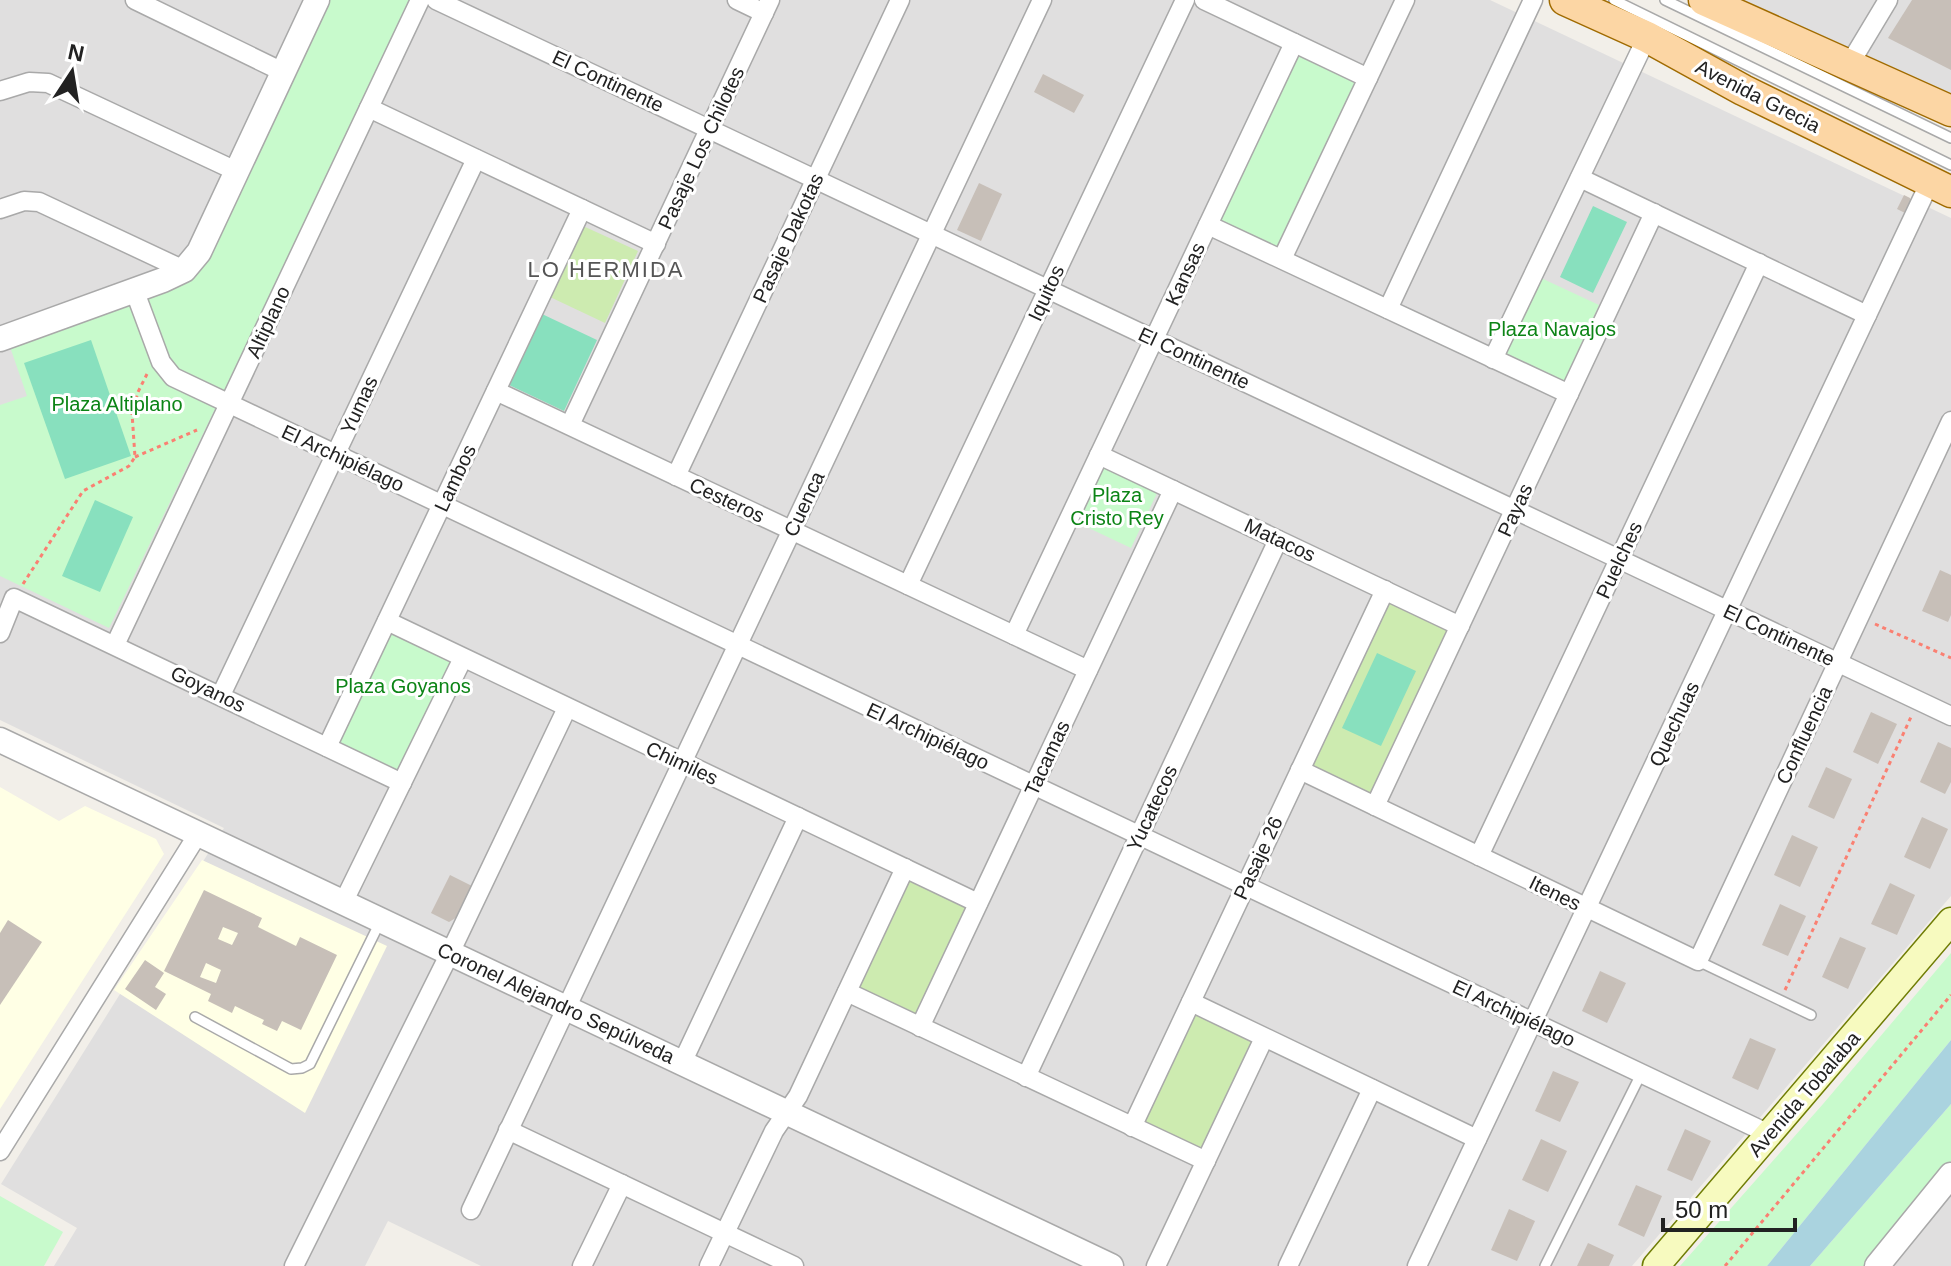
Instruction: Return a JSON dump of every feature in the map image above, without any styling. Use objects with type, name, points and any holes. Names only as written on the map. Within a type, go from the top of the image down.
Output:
[{"type":"main road","name":"Avenida Grecia","points":[[1565,0],[1647,37],[1743,90],[1944,179]]},
{"type":"main road","points":[[1726,3],[1844,63],[1951,111]]},
{"type":"main road","name":"Avenida Tobalaba","points":[[1656,1266],[1951,921]]},
{"type":"street","points":[[135,0],[283,72]]},
{"type":"street","points":[[0,339],[135,292],[184,270],[199,252],[317,0]]},
{"type":"street","name":"Altiplano","points":[[115,645],[420,0]]},
{"type":"street","name":"El Continente","points":[[438,0],[1951,716]]},
{"type":"street","points":[[737,0],[767,6]]},
{"type":"street","name":"Pasaje Dakotas","points":[[676,476],[900,0]]},
{"type":"street","name":"Cuenca","points":[[471,1210],[1042,0]]},
{"type":"street","name":"Iquitos","points":[[908,585],[1185,0]]},
{"type":"street","points":[[1204,0],[1368,78]]},
{"type":"street","points":[[1282,259],[1405,0]]},
{"type":"street","points":[[1388,309],[1533,0]]},
{"type":"street","points":[[1844,63],[1888,0]]},
{"type":"street","name":"Pasaje Los Chilotes","points":[[570,425],[767,6]]},
{"type":"street","points":[[1493,359],[1647,37]]},
{"type":"street","name":"Kansas","points":[[1014,635],[1294,43]]},
{"type":"street","points":[[0,91],[29,82],[48,83],[236,171]]},
{"type":"street","points":[[369,108],[656,244]]},
{"type":"street","name":"Yumas","points":[[221,695],[476,159]]},
{"type":"street","points":[[1580,178],[1867,315]]},
{"type":"street","name":"Quechuas","points":[[1417,1266],[1867,315],[1944,179]]},
{"type":"street","points":[[0,209],[24,201],[39,202],[184,270]]},
{"type":"street","name":"Lambos","points":[[327,747],[582,209]]},
{"type":"street","name":"Payas","points":[[1375,806],[1654,213]]},
{"type":"street","points":[[1208,225],[1569,394]]},
{"type":"street","name":"Puelches","points":[[1479,856],[1759,263]]},
{"type":"street","points":[[135,292],[161,362]]},
{"type":"street","name":"El Archipiélago","points":[[161,362],[173,377],[229,405],[1769,1134]]},
{"type":"street","name":"Cesteros","points":[[496,391],[1088,670]]},
{"type":"street","name":"Confluencia","points":[[1698,961],[1951,421]]},
{"type":"street","name":"Matacos","points":[[1099,455],[1460,626]]},
{"type":"street","name":"Tacamas","points":[[920,1027],[1173,490]]},
{"type":"street","name":"Yucatecos","points":[[1026,1077],[1278,540]]},
{"type":"street","name":"Pasaje 26","points":[[1132,1127],[1385,590]]},
{"type":"street","points":[[0,633],[14,598]]},
{"type":"street","name":"Goyanos","points":[[14,598],[402,783]]},
{"type":"street","name":"Chimiles","points":[[387,621],[978,903]]},
{"type":"street","points":[[343,903],[463,658]]},
{"type":"street","points":[[294,1266],[450,953],[567,708]]},
{"type":"street","name":"Coronel Alejandro Sepúlveda","points":[[0,740],[1101,1264]]},
{"type":"street","name":"Itenes","points":[[1300,770],[1698,961]]},
{"type":"street","points":[[682,1063],[798,817]]},
{"type":"street","points":[[0,1151],[198,834]]},
{"type":"street","points":[[709,1266],[774,1131],[798,1096],[905,868]]},
{"type":"street","points":[[847,992],[1206,1161]]},
{"type":"street","points":[[1191,1002],[1477,1139]]},
{"type":"street","points":[[1156,1266],[1264,1038]]},
{"type":"street","points":[[1288,1266],[1372,1089]]},
{"type":"street","points":[[508,1130],[794,1266]]},
{"type":"street","points":[[1877,1266],[1951,1175]]},
{"type":"street","points":[[582,1266],[622,1184]]},
{"type":"lane","points":[[1614,0],[1944,179]]},
{"type":"lane","points":[[1665,0],[1951,138]]},
{"type":"lane","points":[[195,1017],[291,1069],[310,1064],[381,920]]},
{"type":"lane","name":"Itenes","points":[[1698,961],[1811,1015]]},
{"type":"lane","points":[[1545,1266],[1641,1074]]},
{"type":"path","points":[[135,457],[132,413],[138,392],[149,372],[161,362]]},
{"type":"path","points":[[14,598],[83,491],[129,466],[135,457],[183,438],[213,421],[221,422]]},
{"type":"path","points":[[1859,617],[1951,658]]},
{"type":"path","points":[[1780,1001],[1919,701]]},
{"type":"path","points":[[1725,1266],[1951,995]]},
{"type":"shaded area","points":[[0,0],[1490,0],[1951,218],[1951,896],[1632,1266],[481,1266],[388,1221],[365,1266],[54,1266],[77,1228],[1,1184],[224,828],[0,720]]},
{"type":"shaded area","points":[[1744,0],[1951,0],[1951,93],[1783,18]]},
{"type":"shaded area","points":[[0,787],[59,821],[85,806],[156,839],[164,854],[0,1109]]},
{"type":"shaded area","points":[[202,860],[387,946],[305,1113],[114,990]]},
{"type":"shaded area","points":[[1951,1161],[1951,1266],[1865,1266]]},
{"type":"green space","name":"Plaza Altiplano","points":[[328,0],[413,0],[109,628],[0,576],[0,405],[27,396],[9,344],[195,277]]},
{"type":"green space","points":[[1297,49],[1359,78],[1280,251],[1216,222]]},
{"type":"green space","points":[[1593,206],[1627,222],[1593,293],[1560,277]]},
{"type":"green space","points":[[583,226],[638,251],[605,323],[550,297]]},
{"type":"green space","name":"Plaza Navajos","points":[[1541,278],[1599,305],[1564,381],[1506,353]]},
{"type":"green space","points":[[542,314],[597,340],[564,411],[509,385]]},
{"type":"green space","points":[[91,340],[131,456],[65,479],[24,363]]},
{"type":"green space","name":"Plaza Cristo Rey","points":[[1103,466],[1158,491],[1131,548],[1076,522]]},
{"type":"green space","points":[[95,500],[133,517],[100,592],[62,576]]},
{"type":"green space","points":[[1389,601],[1448,628],[1372,794],[1310,768]]},
{"type":"green space","name":"Plaza Goyanos","points":[[389,628],[458,660],[399,775],[334,742]]},
{"type":"green space","points":[[1377,653],[1416,671],[1381,746],[1342,728]]},
{"type":"green space","points":[[906,875],[972,906],[919,1015],[853,986]]},
{"type":"green space","points":[[1951,953],[1951,1040],[1767,1266],[1680,1266],[1823,1104]]},
{"type":"green space","points":[[1190,1012],[1257,1041],[1206,1152],[1139,1120]]},
{"type":"green space","points":[[1951,1104],[1951,1161],[1865,1266],[1810,1266]]},
{"type":"green space","points":[[0,1196],[63,1232],[44,1266],[0,1266]]},
{"type":"water","points":[[1951,1040],[1951,1104],[1810,1266],[1767,1266]]},
{"type":"building","points":[[1912,0],[1951,0],[1951,70],[1888,38]]},
{"type":"building","points":[[1043,74],[1084,95],[1074,113],[1034,92]]},
{"type":"building","points":[[979,183],[1002,194],[981,241],[957,230]]},
{"type":"building","points":[[1904,195],[1910,198],[1912,204],[1907,214],[1897,209]]},
{"type":"building","points":[[1940,570],[1951,575],[1951,615],[1948,622],[1922,611]]},
{"type":"building","points":[[1871,712],[1897,724],[1878,764],[1853,752]]},
{"type":"building","points":[[1938,742],[1951,748],[1951,782],[1945,794],[1920,782]]},
{"type":"building","points":[[1826,767],[1852,779],[1834,819],[1808,807]]},
{"type":"building","points":[[1922,817],[1948,829],[1930,869],[1904,857]]},
{"type":"building","points":[[1792,835],[1818,847],[1800,887],[1774,875]]},
{"type":"building","points":[[450,875],[474,887],[459,916],[449,922],[431,913]]},
{"type":"building","points":[[1890,883],[1915,895],[1897,935],[1871,924]]},
{"type":"building","points":[[204,890],[262,918],[258,927],[296,946],[300,937],[337,955],[301,1030],[282,1021],[277,1031],[262,1024],[264,1020],[235,1006],[232,1013],[208,1001],[211,994],[164,971]],"holes":[[[223,927],[238,933],[232,945],[218,939]],[[206,963],[221,970],[216,983],[200,977]]]},
{"type":"building","points":[[1780,904],[1806,916],[1788,956],[1762,945]]},
{"type":"building","points":[[8,920],[42,942],[0,1005],[0,933]]},
{"type":"building","points":[[1840,937],[1866,948],[1848,989],[1822,977]]},
{"type":"building","points":[[145,960],[164,973],[155,987],[166,994],[156,1010],[125,989]]},
{"type":"building","points":[[1600,971],[1626,983],[1607,1023],[1582,1011]]},
{"type":"building","points":[[1750,1038],[1776,1049],[1758,1090],[1732,1078]]},
{"type":"building","points":[[1553,1071],[1579,1082],[1560,1122],[1535,1111]]},
{"type":"building","points":[[1685,1129],[1711,1141],[1692,1181],[1667,1170]]},
{"type":"building","points":[[1541,1139],[1567,1151],[1548,1192],[1522,1180]]},
{"type":"building","points":[[1636,1185],[1662,1196],[1644,1237],[1618,1225]]},
{"type":"building","points":[[1509,1209],[1535,1221],[1517,1261],[1491,1250]]},
{"type":"building","points":[[1588,1243],[1614,1255],[1609,1266],[1577,1266]]},
{"type":"district","name":"LO HERMIDA","points":[[606,269]]}]
